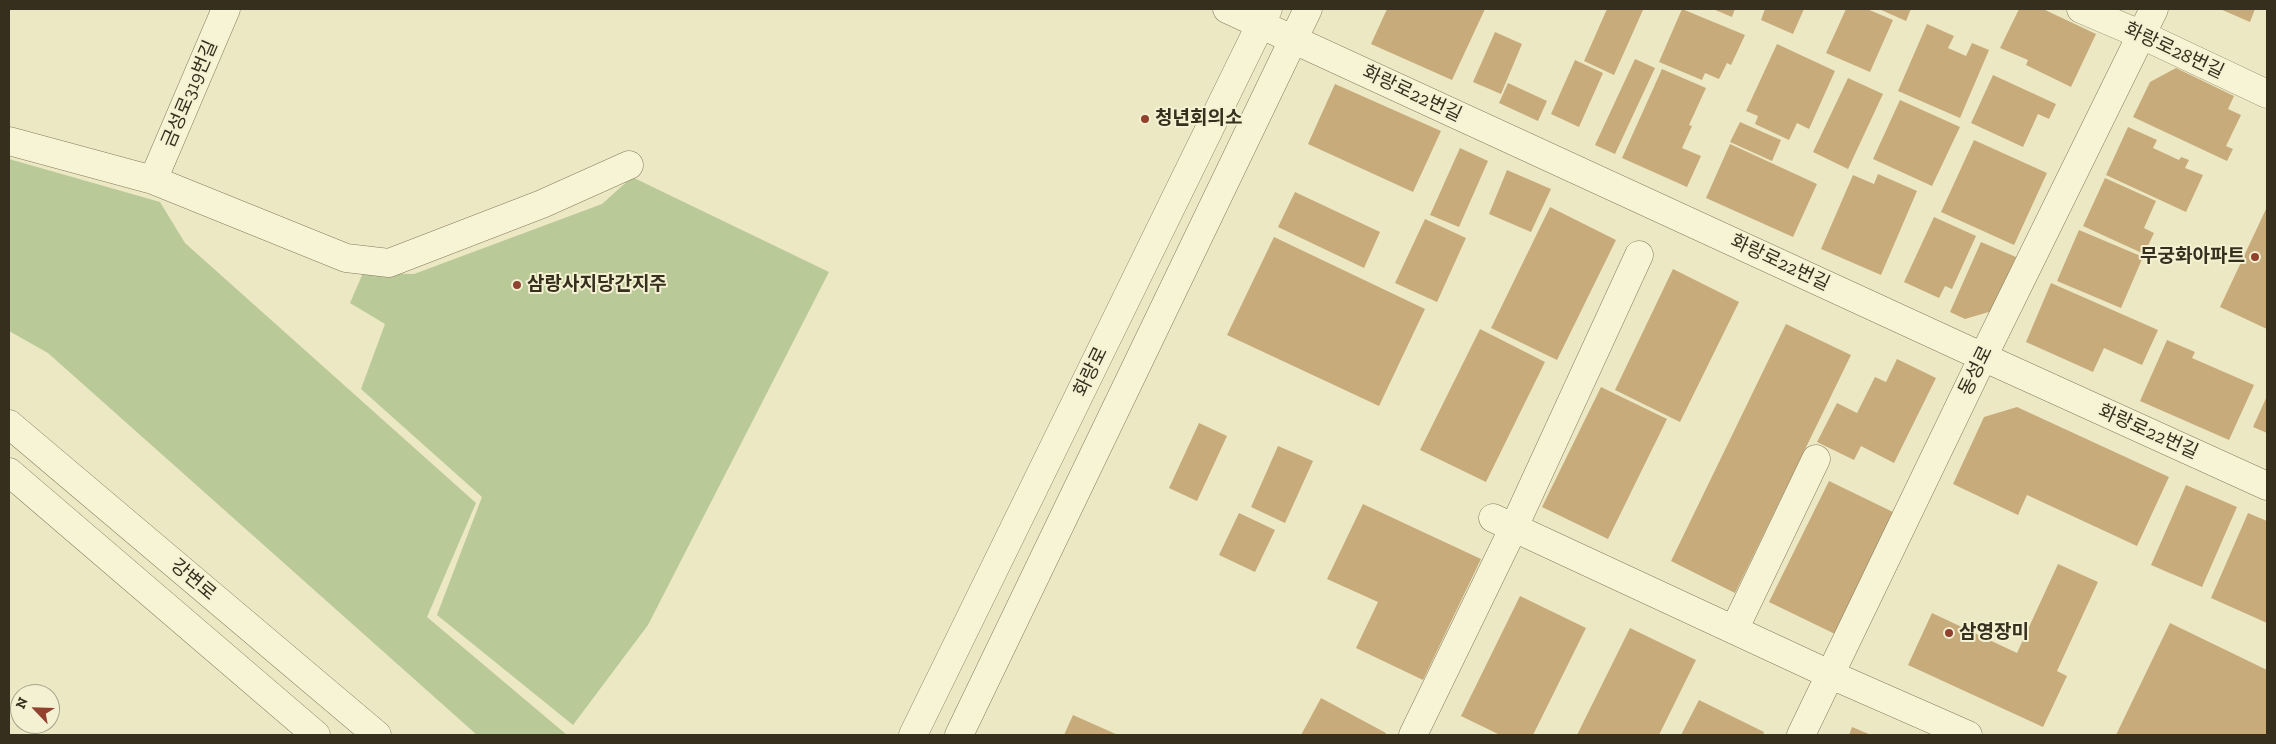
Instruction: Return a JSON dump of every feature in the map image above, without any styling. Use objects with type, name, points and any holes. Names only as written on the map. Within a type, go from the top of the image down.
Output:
[{"type":"street","name":"금성로319번길","points":[[153,180],[226,9]]},
{"type":"street","name":"화랑로22번길","points":[[1227,9],[1264,16],[1293,39],[1983,358],[2267,486]]},
{"type":"street","name":"화랑로","points":[[959,735],[1308,9]]},
{"type":"street","name":"화랑로28번길","points":[[2081,9],[2142,34],[2267,94]]},
{"type":"street","name":"동성로","points":[[1801,735],[2154,9]]},
{"type":"street","name":"화랑로","points":[[913,735],[1264,16]]},
{"type":"street","points":[[9,140],[153,180],[346,258],[389,263],[542,204],[629,165]]},
{"type":"street","points":[[1413,735],[1503,522],[1639,255]]},
{"type":"street","name":"강변로","points":[[9,424],[377,735]]},
{"type":"street","points":[[1734,630],[1816,459]]},
{"type":"street","name":"강변로","points":[[9,472],[316,735]]},
{"type":"street","points":[[1503,522],[1829,674],[1968,735]]},
{"type":"green space","points":[[9,159],[160,202],[185,243],[476,503],[427,617],[567,735],[477,735],[48,353],[9,331]]},
{"type":"green space","points":[[632,177],[829,272],[648,625],[573,725],[437,615],[482,497],[361,389],[385,324],[350,303],[363,273],[414,274],[602,204]]},
{"type":"building","points":[[1387,9],[1485,9],[1452,80],[1371,44]]},
{"type":"building","points":[[1607,9],[1643,10],[1614,75],[1584,61]]},
{"type":"building","points":[[1682,9],[1745,35],[1731,65],[1727,63],[1719,79],[1705,73],[1702,80],[1659,62]]},
{"type":"building","points":[[1713,9],[1735,9],[1732,17]]},
{"type":"building","points":[[1765,9],[1804,9],[1793,34],[1761,20]]},
{"type":"building","points":[[1846,9],[1867,9],[1893,20],[1870,72],[1826,53]]},
{"type":"building","points":[[1879,9],[1911,9],[1906,21]]},
{"type":"building","points":[[2019,9],[2043,9],[2096,34],[2071,87],[2026,65],[2028,60],[2000,48]]},
{"type":"building","points":[[2220,9],[2255,9],[2250,22]]},
{"type":"building","points":[[1927,24],[1954,36],[1948,48],[1966,56],[1972,43],[1989,50],[1960,118],[1898,91]]},
{"type":"building","points":[[1495,32],[1522,44],[1501,94],[1473,82]]},
{"type":"building","points":[[1777,44],[1835,71],[1809,129],[1797,123],[1789,140],[1755,124],[1758,116],[1746,111]]},
{"type":"building","points":[[1635,59],[1655,68],[1615,154],[1595,145]]},
{"type":"building","points":[[1575,60],[1603,73],[1579,127],[1551,114]]},
{"type":"building","points":[[2176,68],[2234,96],[2228,109],[2241,115],[2226,146],[2233,149],[2227,161],[2133,117],[2150,82]]},
{"type":"building","points":[[1662,69],[1706,88],[1689,125],[1692,126],[1682,148],[1701,156],[1687,187],[1622,158]]},
{"type":"building","points":[[1993,75],[2056,104],[2049,119],[2038,114],[2023,147],[1971,123]]},
{"type":"building","points":[[1848,78],[1883,94],[1848,169],[1813,152]]},
{"type":"building","points":[[1508,83],[1547,101],[1538,121],[1499,103]]},
{"type":"building","points":[[1335,84],[1441,131],[1413,192],[1308,144]]},
{"type":"building","points":[[1900,100],[1960,127],[1932,186],[1873,159]]},
{"type":"building","points":[[1740,122],[1781,140],[1772,161],[1730,142]]},
{"type":"building","points":[[2128,127],[2157,140],[2153,148],[2179,160],[2181,157],[2189,160],[2185,168],[2203,175],[2186,212],[2106,175]]},
{"type":"building","points":[[1974,140],[2047,173],[2014,245],[1941,212]]},
{"type":"building","points":[[1730,144],[1817,184],[1793,237],[1706,198]]},
{"type":"building","points":[[1460,148],[1488,161],[1459,227],[1430,215]]},
{"type":"building","points":[[1507,170],[1551,189],[1531,232],[1489,214]]},
{"type":"building","points":[[1878,174],[1917,191],[1881,275],[1821,249],[1853,175],[1874,184]]},
{"type":"building","points":[[2105,178],[2156,201],[2144,228],[2154,233],[2144,254],[2083,226]]},
{"type":"building","points":[[1295,192],[1380,232],[1364,268],[1278,227]]},
{"type":"building","points":[[1550,207],[1616,240],[1557,360],[1491,328]]},
{"type":"building","name":"무궁화아파트","points":[[2267,207],[2267,329],[2220,307]]},
{"type":"building","points":[[1934,217],[1976,236],[1952,289],[1945,286],[1939,298],[1904,282]]},
{"type":"building","points":[[1425,219],[1466,238],[1437,302],[1395,283]]},
{"type":"building","points":[[2079,230],[2143,257],[2121,308],[2057,281]]},
{"type":"building","points":[[1274,237],[1425,309],[1379,406],[1227,335]]},
{"type":"building","points":[[1981,242],[2016,257],[1992,311],[1965,319],[1950,312]]},
{"type":"building","points":[[1673,269],[1739,302],[1680,422],[1615,390]]},
{"type":"building","points":[[2051,283],[2158,330],[2142,365],[2104,348],[2093,372],[2026,342]]},
{"type":"building","points":[[1786,324],[1851,355],[1735,593],[1671,561]]},
{"type":"building","points":[[1480,329],[1545,362],[1486,482],[1420,450]]},
{"type":"building","points":[[2167,340],[2195,352],[2192,358],[2254,385],[2229,440],[2140,401]]},
{"type":"building","points":[[1897,359],[1936,378],[1894,463],[1861,446],[1854,460],[1817,442],[1837,403],[1857,413],[1875,377],[1886,382]]},
{"type":"building","points":[[1601,387],[1667,419],[1608,539],[1542,507]]},
{"type":"building","points":[[2267,396],[2267,433],[2253,427]]},
{"type":"building","points":[[2017,407],[2169,477],[2137,546],[2027,495],[2018,515],[1953,484],[1984,417]]},
{"type":"building","points":[[1199,423],[1227,436],[1197,501],[1169,488]]},
{"type":"building","points":[[1278,446],[1313,461],[1285,523],[1251,507]]},
{"type":"building","points":[[1829,481],[1895,513],[1835,634],[1769,602]]},
{"type":"building","points":[[2186,485],[2237,507],[2202,587],[2151,565]]},
{"type":"building","points":[[1363,504],[1481,559],[1423,680],[1356,648],[1378,602],[1327,579]]},
{"type":"building","points":[[1239,513],[1275,530],[1255,572],[1219,555]]},
{"type":"building","points":[[2248,513],[2267,521],[2267,623],[2211,598]]},
{"type":"building","name":"삼영장미","points":[[2058,564],[2098,582],[2057,671],[2067,676],[2043,727],[1908,665],[1932,613],[2017,653]]},
{"type":"building","points":[[1520,596],[1586,628],[1533,735],[1500,735],[1461,716]]},
{"type":"building","points":[[2170,623],[2267,670],[2267,735],[2116,735]]},
{"type":"building","points":[[1630,628],[1696,660],[1659,735],[1577,735]]},
{"type":"building","points":[[1321,698],[1386,733],[1385,735],[1301,735]]},
{"type":"building","points":[[1699,700],[1764,732],[1763,735],[1681,735]]},
{"type":"building","points":[[1073,715],[1118,735],[1064,735]]},
{"type":"building","points":[[1852,727],[1871,735],[1849,735]]},
{"type":"place","name":"청년회의소","points":[[1145,119]]},
{"type":"place","name":"무궁화아파트","points":[[2255,257]]},
{"type":"place","name":"삼랑사지당간지주","points":[[517,285]]},
{"type":"place","name":"삼영장미","points":[[1949,633]]}]
